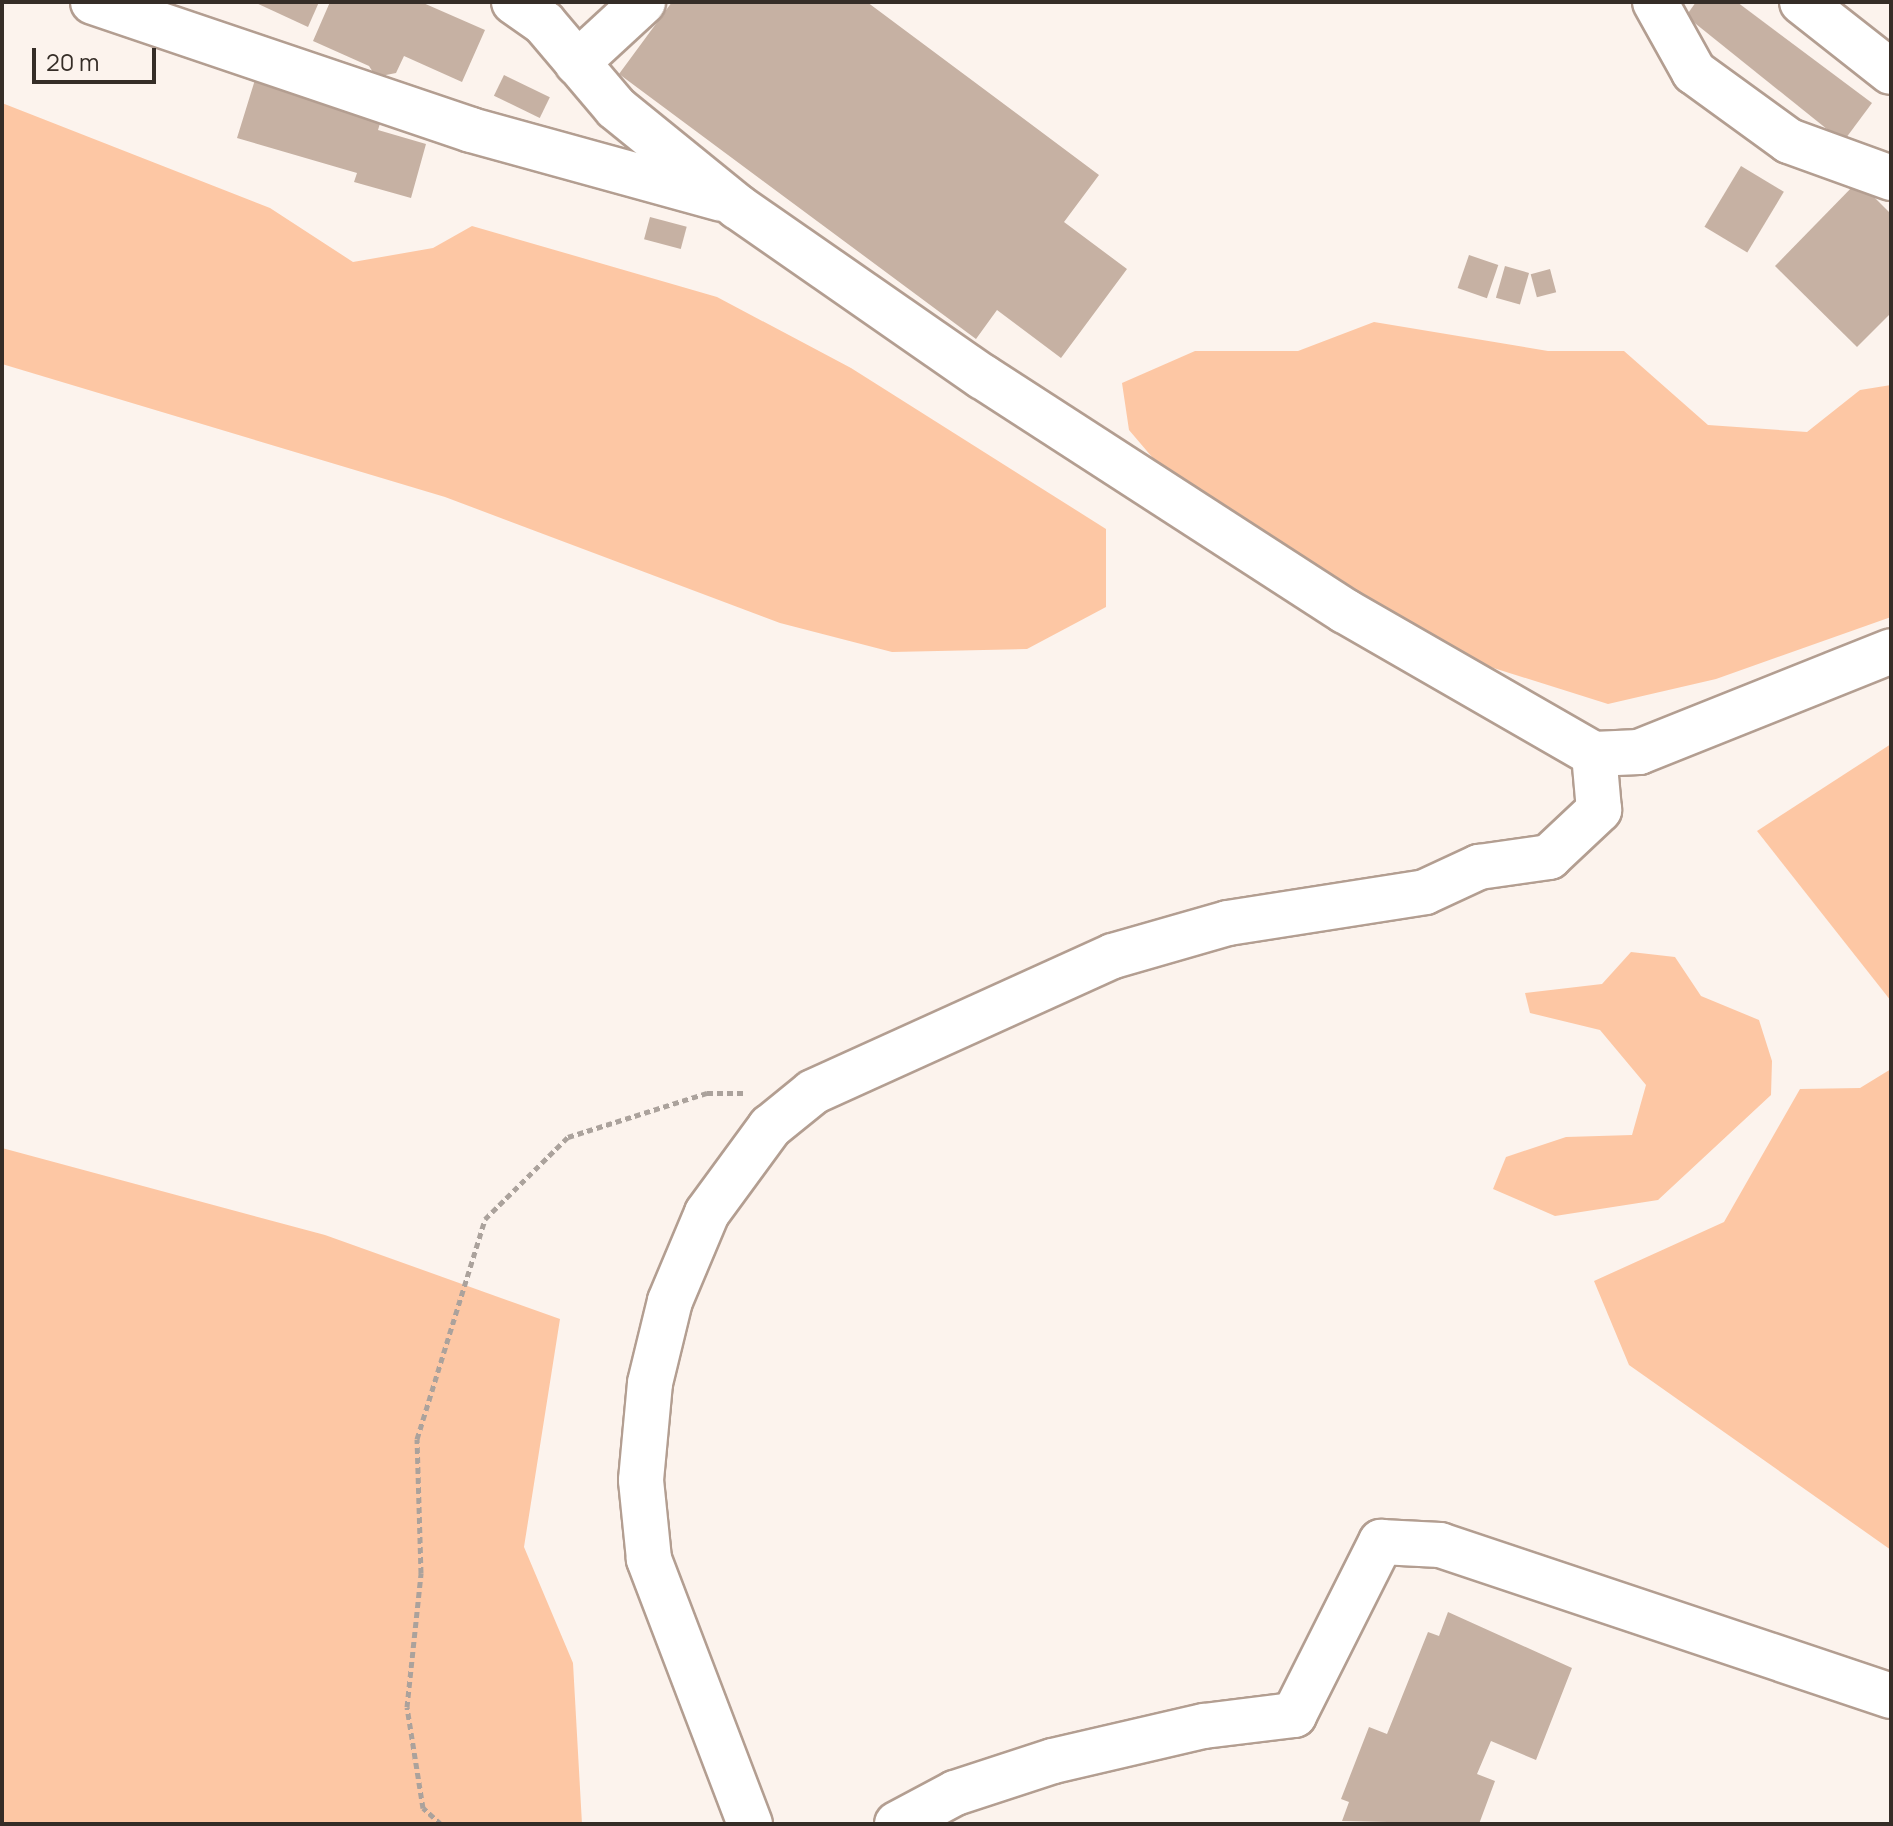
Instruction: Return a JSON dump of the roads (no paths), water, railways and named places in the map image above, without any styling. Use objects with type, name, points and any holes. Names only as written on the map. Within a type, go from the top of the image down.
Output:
[{"type":"street","points":[[93,2],[471,130],[731,202]]},
{"type":"street","points":[[514,2],[577,63],[616,108],[731,202],[983,377],[1345,611],[1594,754],[1639,752],[1891,651]]},
{"type":"street","points":[[577,63],[643,2]]},
{"type":"street","points":[[1655,2],[1694,72],[1789,141],[1891,178]]},
{"type":"street","points":[[1802,2],[1891,72]]},
{"type":"street","points":[[750,1824],[649,1559],[641,1480],[650,1383],[670,1301],[707,1213],[770,1127],[813,1092],[1113,956],[1228,923],[1425,892],[1479,867],[1549,857],[1599,810],[1594,754]]},
{"type":"street","points":[[897,1824],[955,1793],[1053,1761],[1204,1726],[1294,1715],[1381,1542],[1440,1545],[1891,1696]]}]
